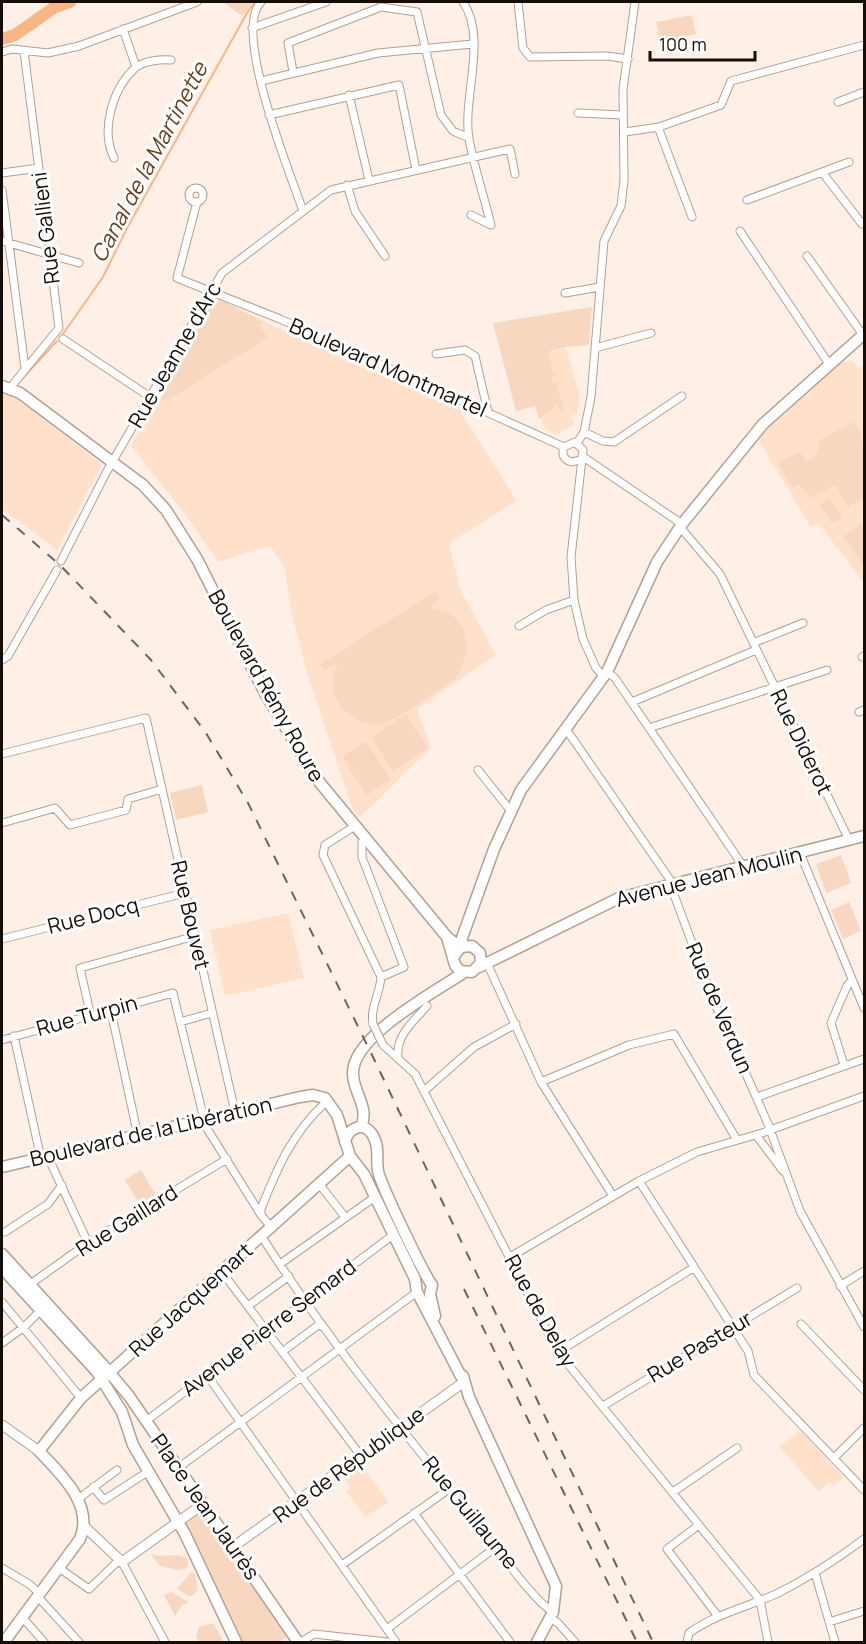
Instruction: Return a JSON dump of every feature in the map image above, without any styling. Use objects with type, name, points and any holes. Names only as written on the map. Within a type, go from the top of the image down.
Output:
[{"type":"main road","points":[[485,962],[461,956],[466,936],[465,927],[510,810],[605,674],[657,562],[681,526],[763,424],[864,335]]},
{"type":"main road","name":"Boulevard Rémy Roure","points":[[4,387],[114,463],[154,495],[197,559],[266,695],[325,792],[366,838],[461,956]]},
{"type":"main road","name":"Avenue Jean Moulin","points":[[362,1129],[371,1116],[357,1089],[352,1073],[358,1054],[416,1000],[440,985],[461,956],[472,972],[485,962],[619,898],[864,836]]},
{"type":"main road","points":[[445,934],[465,927]]},
{"type":"main road","name":"Boulevard de la Libération","points":[[2,1167],[300,1097],[320,1096],[328,1100]]},
{"type":"main road","points":[[328,1100],[337,1115],[350,1156],[360,1166],[393,1235],[424,1289]]},
{"type":"main road","points":[[337,1115],[362,1129],[377,1145],[381,1178],[432,1310],[461,1368],[464,1382],[553,1576],[556,1599],[552,1615],[540,1641]]},
{"type":"main road","points":[[345,1142],[362,1129]]},
{"type":"main road","name":"Rue Jacquemart","points":[[39,1451],[81,1398],[350,1156]]},
{"type":"main road","points":[[360,1166],[370,1165],[377,1157]]},
{"type":"main road","name":"Place Jean Jaurès","points":[[2,1254],[110,1372],[298,1642]]},
{"type":"main road","name":"Place Jean Jaurès","points":[[2,1268],[97,1372],[125,1418],[133,1445],[149,1471],[173,1523],[236,1642]]},
{"type":"main road","points":[[4,1642],[80,1539],[85,1527],[85,1516],[78,1499],[39,1451]]},
{"type":"street","points":[[2,52],[12,49],[48,53],[79,46],[197,2]]},
{"type":"street","points":[[261,2],[255,8],[252,28],[261,81],[269,115],[303,211]]},
{"type":"street","points":[[252,28],[326,2]]},
{"type":"street","points":[[463,2],[472,14],[469,138],[491,225],[471,215]]},
{"type":"street","points":[[518,2],[523,48],[530,57],[607,56],[628,59]]},
{"type":"street","points":[[577,443],[584,432],[591,397],[604,241],[621,206],[625,132],[623,88],[635,2]]},
{"type":"street","points":[[293,72],[288,43],[381,7],[417,12],[441,115],[453,131],[469,138]]},
{"type":"street","points":[[123,29],[136,66]]},
{"type":"street","points":[[261,81],[378,53],[473,44]]},
{"type":"street","points":[[625,132],[658,127],[721,105],[731,81],[864,45]]},
{"type":"street","name":"Rue Gallieni","points":[[4,387],[25,368],[59,328],[24,51]]},
{"type":"street","points":[[114,158],[108,147],[113,100],[136,66],[160,59],[171,60]]},
{"type":"street","points":[[269,115],[399,85],[416,170]]},
{"type":"street","points":[[838,102],[864,92]]},
{"type":"street","points":[[349,95],[369,180]]},
{"type":"street","points":[[578,113],[623,115]]},
{"type":"street","points":[[658,127],[692,217]]},
{"type":"street","name":"Rue Jeanne d'Arc","points":[[62,561],[150,397],[222,273],[331,190],[510,149],[515,174]]},
{"type":"street","points":[[747,200],[849,162]]},
{"type":"street","points":[[2,173],[39,168]]},
{"type":"street","points":[[822,172],[862,224],[864,222]]},
{"type":"street","points":[[347,185],[355,211],[385,256]]},
{"type":"street","points":[[2,190],[5,242],[25,368]]},
{"type":"street","name":"Boulevard Montmartel","points":[[196,202],[177,278],[211,290],[564,447]]},
{"type":"street","points":[[740,231],[829,364]]},
{"type":"street","points":[[5,242],[48,252],[79,263]]},
{"type":"street","points":[[807,256],[864,335]]},
{"type":"street","points":[[565,293],[600,287]]},
{"type":"street","points":[[595,348],[651,333]]},
{"type":"street","points":[[63,339],[150,397]]},
{"type":"street","points":[[436,354],[465,350],[475,357],[488,412]]},
{"type":"street","points":[[584,432],[603,441],[614,442],[682,396]]},
{"type":"street","points":[[577,443],[570,443],[564,447],[564,457],[569,462],[577,486]]},
{"type":"street","points":[[577,443],[582,450],[571,557],[574,600],[583,639],[596,668],[605,674],[632,702],[743,866]]},
{"type":"street","points":[[569,462],[581,458]]},
{"type":"street","name":"Rue Diderot","points":[[581,458],[681,526],[720,574],[849,840]]},
{"type":"street","points":[[2,660],[8,656],[57,570]]},
{"type":"street","points":[[519,626],[546,610],[574,600]]},
{"type":"street","points":[[632,702],[754,647],[803,622]]},
{"type":"street","points":[[650,728],[827,670]]},
{"type":"street","name":"Rue Bouvet","points":[[2,754],[146,718],[235,1112]]},
{"type":"street","name":"Rue de Verdun","points":[[566,729],[671,884],[713,999],[757,1098],[785,1174]]},
{"type":"street","points":[[478,770],[510,810]]},
{"type":"street","points":[[2,823],[55,808],[70,825],[126,810],[128,799],[162,789]]},
{"type":"street","points":[[355,826],[325,845],[323,855],[381,977],[404,967],[362,857],[362,842],[366,838]]},
{"type":"street","points":[[800,853],[864,1008]]},
{"type":"street","name":"Rue Docq","points":[[2,939],[185,893]]},
{"type":"street","points":[[91,1017],[81,968],[195,936]]},
{"type":"street","points":[[485,962],[516,1024],[541,1082],[613,1197]]},
{"type":"street","name":"Rue de Delay","points":[[381,977],[381,988],[371,1012],[373,1024],[383,1045],[415,1074],[558,1352],[760,1600]]},
{"type":"street","points":[[844,1065],[831,1023],[847,986],[852,980]]},
{"type":"street","name":"Rue Turpin","points":[[2,1040],[173,993],[180,1022]]},
{"type":"street","points":[[398,1057],[398,1046],[402,1035],[427,1006]]},
{"type":"street","points":[[111,1011],[138,1136]]},
{"type":"street","points":[[212,1013],[180,1022],[204,1120],[261,1215],[272,1228]]},
{"type":"street","points":[[424,1091],[474,1047],[516,1024]]},
{"type":"street","points":[[541,1082],[629,1046],[674,1034],[737,1140]]},
{"type":"street","points":[[14,1036],[44,1158],[62,1185],[88,1243]]},
{"type":"street","points":[[757,1098],[864,1059]]},
{"type":"street","points":[[510,1257],[639,1181],[697,1152],[756,1135],[864,1096]]},
{"type":"street","points":[[261,1215],[284,1153],[305,1124],[328,1100]]},
{"type":"street","points":[[756,1135],[785,1174],[800,1211],[864,1327]]},
{"type":"street","name":"Rue Gaillard","points":[[29,1285],[88,1243],[227,1159]]},
{"type":"street","points":[[639,1181],[693,1268],[733,1326],[748,1352],[754,1375],[864,1490]]},
{"type":"street","points":[[5,1232],[48,1204],[62,1185]]},
{"type":"street","points":[[320,1185],[345,1217]]},
{"type":"street","points":[[280,1264],[375,1197]]},
{"type":"street","name":"Avenue Pierre Semard","points":[[146,1421],[393,1235]]},
{"type":"street","name":"Rue Guillaume","points":[[262,1237],[304,1302],[496,1547],[575,1642]]},
{"type":"street","points":[[558,1352],[693,1268]]},
{"type":"street","points":[[840,1286],[864,1271]]},
{"type":"street","points":[[222,1272],[361,1456]]},
{"type":"street","points":[[248,1306],[288,1276]]},
{"type":"street","name":"Rue Pasteur","points":[[603,1406],[797,1288]]},
{"type":"street","points":[[178,1468],[424,1289]]},
{"type":"street","points":[[2,1302],[81,1398]]},
{"type":"street","points":[[2,1343],[24,1328],[41,1310]]},
{"type":"street","points":[[282,1352],[321,1323]]},
{"type":"street","points":[[801,1324],[864,1390]]},
{"type":"street","points":[[207,1375],[396,1642]]},
{"type":"street","name":"Rue de République","points":[[233,1547],[464,1382]]},
{"type":"street","points":[[2,1428],[39,1451]]},
{"type":"street","points":[[834,1458],[864,1428]]},
{"type":"street","points":[[673,1492],[737,1448]]},
{"type":"street","points":[[78,1499],[117,1470]]},
{"type":"street","points":[[93,1488],[104,1500],[149,1471]]},
{"type":"street","points":[[342,1565],[449,1488]]},
{"type":"street","points":[[58,1568],[89,1589],[116,1563],[122,1562],[173,1523],[203,1504]]},
{"type":"street","points":[[414,1513],[510,1642]]},
{"type":"street","points":[[699,1525],[667,1549],[717,1616]]},
{"type":"street","points":[[85,1527],[122,1562],[165,1642]]},
{"type":"street","points":[[687,1640],[689,1633],[717,1616],[760,1600],[815,1573],[864,1539]]},
{"type":"street","points":[[387,1629],[496,1547]]},
{"type":"street","points":[[2,1568],[29,1584],[40,1594],[39,1598],[79,1642]]},
{"type":"street","points":[[815,1573],[835,1642]]},
{"type":"street","points":[[760,1600],[768,1642]]},
{"type":"street","points":[[829,1622],[864,1611]]},
{"type":"street","points":[[22,1617],[44,1642]]},
{"type":"street","points":[[298,1642],[314,1634],[387,1642]]},
{"type":"shaded area","points":[[223,2],[255,2],[242,16]]},
{"type":"shaded area","points":[[692,15],[696,34],[660,41],[656,22]]},
{"type":"shaded area","points":[[221,300],[265,322],[260,326],[268,338],[170,399],[159,402],[208,305]]},
{"type":"shaded area","points":[[592,307],[589,345],[566,347],[548,352],[553,374],[558,374],[551,377],[553,383],[560,381],[557,384],[564,410],[561,412],[556,405],[539,419],[535,406],[516,411],[493,323]]},
{"type":"shaded area","points":[[519,317],[530,357],[566,348],[580,397],[577,413],[571,417],[575,423],[557,435],[545,428],[535,406],[516,411]]},
{"type":"shaded area","points":[[265,322],[459,409],[517,501],[449,543],[460,589],[496,655],[417,709],[431,748],[360,817],[353,810],[306,669],[291,610],[284,566],[270,546],[218,562],[185,514],[131,446],[153,403],[157,405],[159,402],[170,399],[267,339],[260,325]]},
{"type":"shaded area","points":[[851,361],[859,368],[864,365],[863,582],[819,524],[811,527],[758,439],[779,415],[787,415],[786,409],[838,363]]},
{"type":"shaded area","points":[[9,393],[98,461],[101,466],[57,550],[2,509],[2,395]]},
{"type":"shaded area","points":[[853,422],[857,427],[862,445],[864,498],[847,507],[836,485],[810,498],[799,484],[792,488],[777,463],[800,452],[807,462],[817,454],[820,440]]},
{"type":"shaded area","points":[[829,499],[842,515],[836,522],[832,522],[820,507],[820,504]]},
{"type":"shaded area","points":[[860,524],[864,530],[864,566],[843,537]]},
{"type":"shaded area","points":[[436,591],[440,598],[428,609],[442,611],[452,616],[465,633],[465,656],[462,668],[455,679],[398,717],[374,725],[356,719],[345,711],[334,695],[333,683],[337,664],[324,671],[320,664]]},
{"type":"shaded area","points":[[406,714],[428,748],[393,771],[371,737]]},
{"type":"shaded area","points":[[366,741],[391,780],[366,795],[342,756]]},
{"type":"shaded area","points":[[202,785],[208,812],[176,820],[170,793]]},
{"type":"shaded area","points":[[841,855],[851,883],[826,893],[816,864]]},
{"type":"shaded area","points":[[849,902],[861,931],[843,939],[831,910]]},
{"type":"shaded area","points":[[288,913],[304,978],[225,996],[210,930]]},
{"type":"shaded area","points":[[141,1170],[156,1195],[140,1205],[125,1180]]},
{"type":"shaded area","points":[[801,1431],[844,1477],[833,1486],[829,1482],[819,1492],[779,1446]]},
{"type":"shaded area","points":[[361,1464],[388,1502],[365,1517],[346,1491],[350,1488],[343,1477]]},
{"type":"shaded area","points":[[203,1508],[289,1636],[278,1642],[240,1642],[182,1522]]},
{"type":"shaded area","points":[[151,1554],[183,1557],[188,1559],[188,1568],[178,1570],[160,1566]]},
{"type":"shaded area","points":[[191,1572],[195,1574],[198,1590],[190,1597],[177,1589]]},
{"type":"shaded area","points":[[171,1592],[189,1602],[182,1605],[175,1616],[164,1595]]},
{"type":"shaded area","points":[[213,1623],[224,1642],[199,1642],[196,1636],[199,1627]]},
{"type":"waterway","points":[[2,39],[15,35],[55,7],[70,2]]},
{"type":"waterway","name":"Canal de la Martinette","points":[[63,334],[103,277],[127,228],[247,13],[256,2]]},
{"type":"waterway","name":"Canal de la Martinette","points":[[19,382],[57,341]]},
{"type":"railway","points":[[2,515],[60,565],[151,660],[206,733],[248,803],[373,1057],[653,1642]]},
{"type":"railway","points":[[464,1289],[637,1642]]}]
